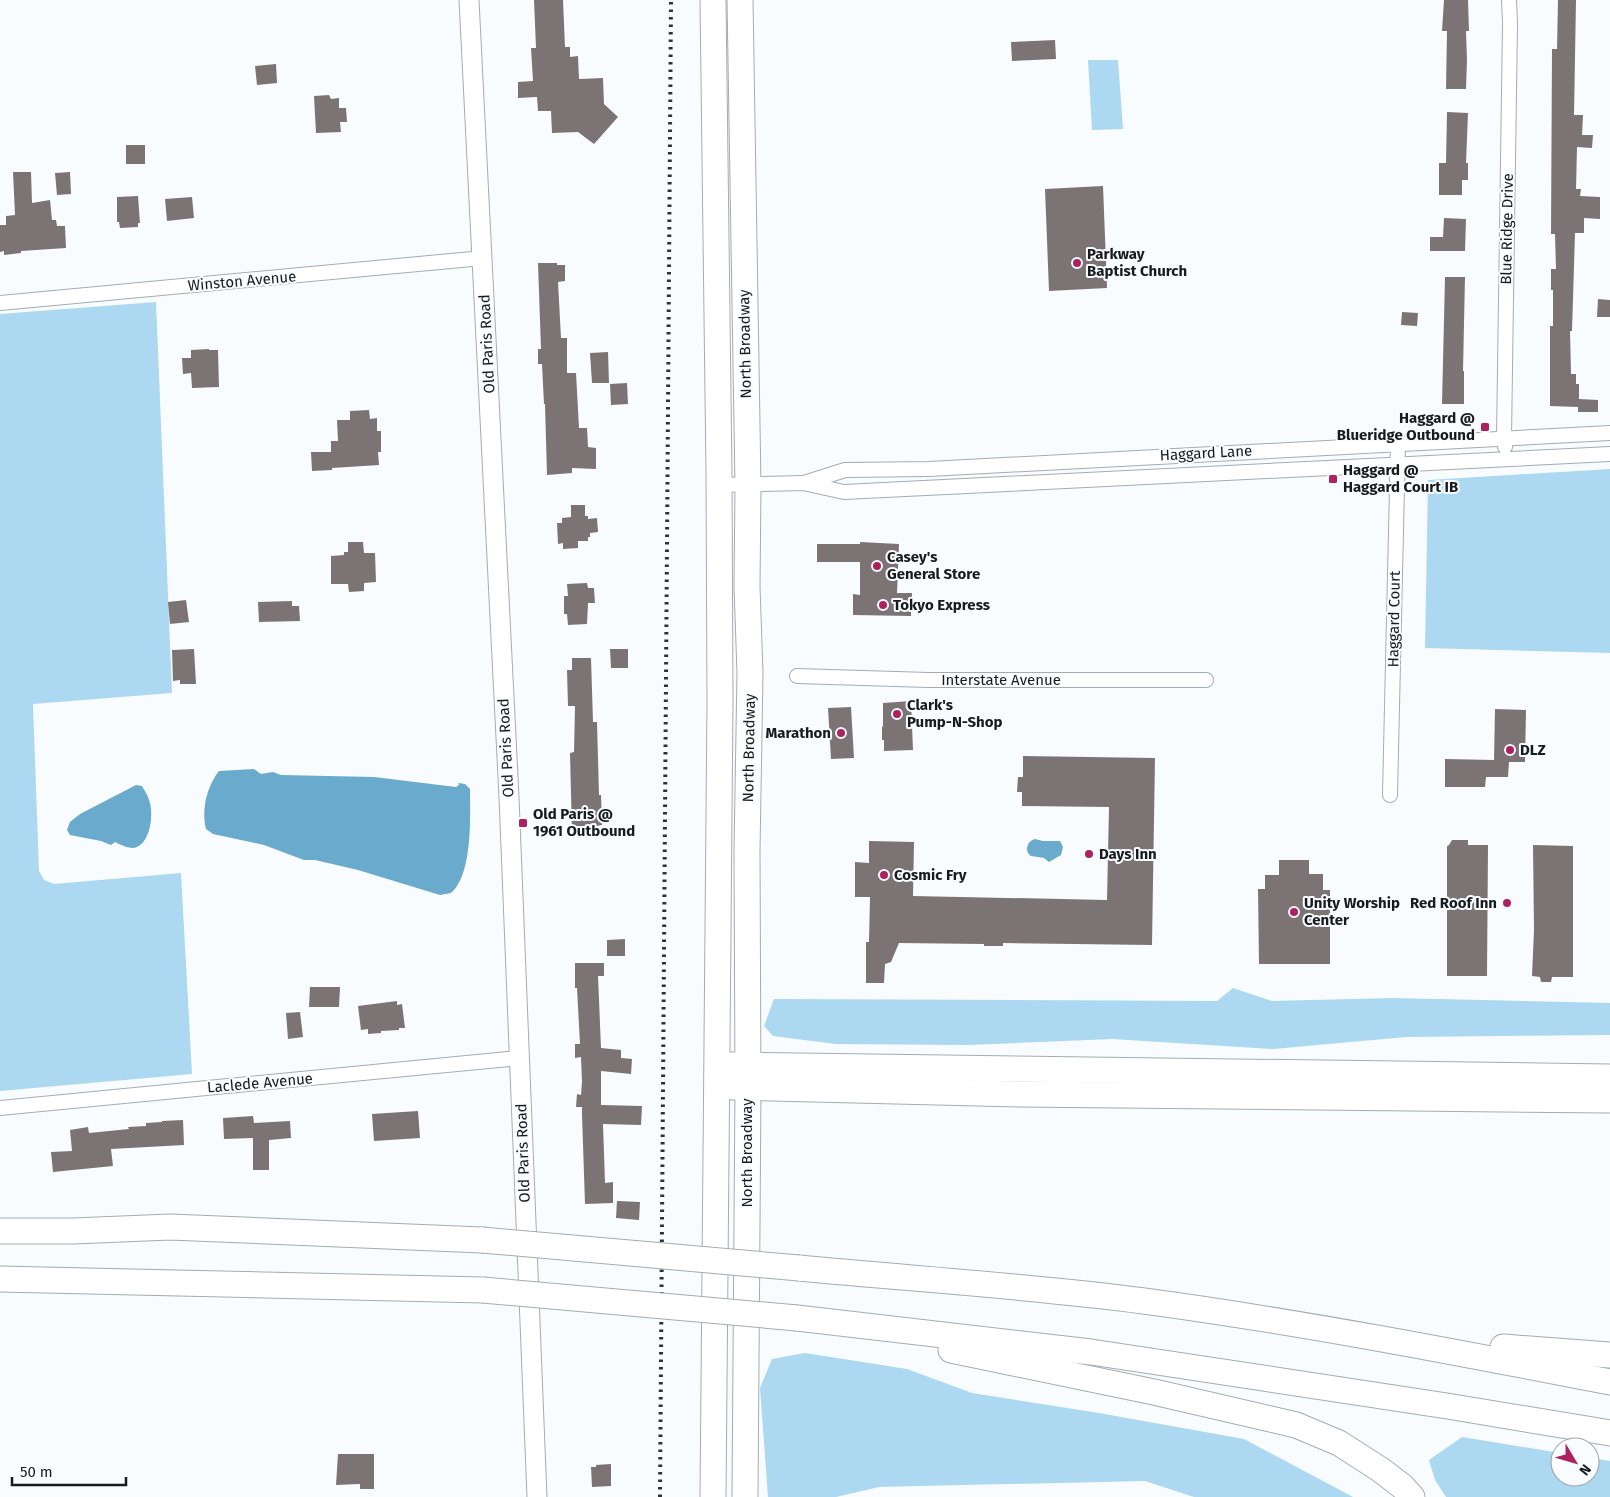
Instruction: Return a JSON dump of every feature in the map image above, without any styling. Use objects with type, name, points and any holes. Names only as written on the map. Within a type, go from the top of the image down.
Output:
[{"type":"highway","name":"North Broadway","points":[[713,0],[720,702],[717,851],[713,1497]]},
{"type":"highway","name":"North Broadway","points":[[740,0],[748,485],[747,587],[750,673],[747,851],[748,1076],[745,1497]]},
{"type":"highway","points":[[717,1076],[1610,1077]]},
{"type":"highway","points":[[748,1076],[1018,1094],[1610,1100]]},
{"type":"highway","points":[[0,1231],[73,1231],[170,1227],[482,1240],[1090,1294],[1383,1338],[1610,1382]]},
{"type":"highway","points":[[0,1279],[483,1290],[797,1318],[1091,1352],[1447,1406],[1610,1433]]},
{"type":"highway","points":[[854,1324],[939,1348],[1154,1392],[1296,1425],[1339,1443],[1382,1470],[1412,1497]]},
{"type":"highway","points":[[1383,1338],[1452,1341],[1610,1355]]},
{"type":"street","name":"Old Paris Road","points":[[470,0],[509,797],[537,1497]]},
{"type":"street","name":"Blue Ridge Drive","points":[[1506,458],[1504,438],[1509,0]]},
{"type":"street","name":"Winston Avenue","points":[[0,303],[483,258]]},
{"type":"street","name":"Haggard Lane","points":[[803,483],[845,470],[929,468],[1610,432]]},
{"type":"street","name":"Haggard Court","points":[[1390,796],[1398,443]]},
{"type":"street","name":"Haggard Lane","points":[[719,485],[803,483],[844,492],[1610,454]]},
{"type":"street","name":"Interstate Avenue","points":[[797,676],[929,680],[1206,680]]},
{"type":"street","name":"Laclede Avenue","points":[[0,1108],[519,1058]]},
{"type":"shaded area","points":[[1088,60],[1118,60],[1123,129],[1092,130]]},
{"type":"shaded area","points":[[156,302],[172,693],[33,704],[39,871],[44,880],[54,884],[181,873],[192,1074],[0,1091],[0,314]]},
{"type":"shaded area","points":[[1610,469],[1610,653],[1425,648],[1428,480]]},
{"type":"shaded area","points":[[254,769],[261,774],[273,772],[281,775],[374,777],[456,787],[459,785],[458,783],[465,784],[470,789],[469,844],[467,859],[458,884],[451,893],[440,895],[358,870],[315,860],[304,860],[264,845],[213,834],[206,829],[204,814],[208,791],[215,777],[219,771]]},
{"type":"shaded area","points":[[136,785],[142,786],[146,793],[151,812],[150,826],[142,844],[132,848],[115,842],[111,845],[101,841],[70,835],[67,830],[70,822],[80,814]]},
{"type":"shaded area","points":[[1035,839],[1060,841],[1063,847],[1061,855],[1049,862],[1044,858],[1031,856],[1027,846]]},
{"type":"shaded area","points":[[1233,988],[1272,1001],[1393,998],[1610,1003],[1610,1035],[1406,1037],[1273,1049],[1112,1039],[968,1045],[836,1044],[773,1036],[764,1026],[774,999],[1217,1001]]},
{"type":"shaded area","points":[[805,1353],[907,1369],[972,1393],[1244,1439],[1353,1497],[1194,1497],[1145,1481],[879,1487],[836,1497],[768,1497],[760,1388],[772,1359]]},
{"type":"shaded area","points":[[1462,1437],[1550,1451],[1550,1487],[1600,1487],[1600,1460],[1610,1461],[1610,1497],[1446,1497],[1435,1480],[1429,1460]]},
{"type":"building","points":[[534,0],[563,0],[565,47],[570,47],[570,57],[578,56],[579,79],[603,78],[604,104],[618,117],[594,144],[578,132],[552,133],[551,111],[538,111],[537,97],[518,98],[518,82],[533,81],[531,48],[536,48]]},
{"type":"building","points":[[1444,0],[1468,0],[1469,31],[1466,31],[1466,89],[1446,89],[1447,31],[1442,31]]},
{"type":"building","points":[[1558,0],[1576,0],[1574,115],[1583,115],[1582,135],[1593,135],[1592,148],[1577,147],[1576,189],[1581,189],[1580,196],[1600,197],[1600,219],[1584,218],[1584,233],[1575,233],[1572,331],[1570,331],[1571,374],[1576,374],[1576,384],[1579,384],[1579,399],[1598,400],[1598,412],[1578,412],[1578,407],[1550,406],[1550,326],[1553,326],[1551,269],[1556,269],[1555,234],[1551,234],[1552,49],[1557,49]]},
{"type":"building","points":[[1055,40],[1056,59],[1012,61],[1011,42]]},
{"type":"building","points":[[276,64],[277,83],[257,85],[255,66]]},
{"type":"building","points":[[329,95],[331,99],[339,98],[339,108],[346,108],[347,122],[340,122],[341,132],[316,133],[314,96]]},
{"type":"building","points":[[1447,112],[1468,113],[1466,163],[1468,163],[1468,180],[1462,180],[1462,195],[1439,195],[1439,163],[1446,163]]},
{"type":"building","points":[[126,145],[145,145],[145,164],[126,164]]},
{"type":"building","points":[[13,172],[31,172],[32,203],[50,200],[52,220],[56,220],[57,226],[65,226],[66,248],[21,251],[21,253],[4,255],[4,251],[0,252],[0,225],[6,225],[6,216],[15,215]]},
{"type":"building","points":[[70,172],[71,194],[57,195],[55,173]]},
{"type":"building","name":"Parkway Baptist Church","points":[[1103,186],[1107,288],[1049,291],[1045,189]]},
{"type":"building","points":[[138,196],[140,223],[138,223],[138,227],[120,228],[119,222],[117,222],[117,197]]},
{"type":"building","points":[[192,197],[194,218],[167,221],[165,199]]},
{"type":"building","points":[[1444,218],[1466,219],[1465,251],[1430,251],[1430,237],[1443,237]]},
{"type":"building","points":[[538,263],[565,265],[565,281],[558,282],[561,338],[567,338],[567,373],[576,373],[579,428],[587,428],[588,447],[596,448],[596,469],[572,468],[572,473],[547,475],[542,364],[538,364],[538,349],[541,349]]},
{"type":"building","points":[[1445,277],[1465,277],[1464,404],[1442,404]]},
{"type":"building","points":[[1598,299],[1610,300],[1610,317],[1597,317]]},
{"type":"building","points":[[1402,312],[1418,313],[1417,326],[1401,325]]},
{"type":"building","points":[[191,350],[218,350],[219,387],[192,388],[191,373],[183,374],[182,358],[191,358]]},
{"type":"building","points":[[608,352],[609,383],[592,383],[590,353]]},
{"type":"building","points":[[627,383],[628,404],[611,405],[610,384]]},
{"type":"building","points":[[369,410],[370,419],[377,418],[377,431],[381,431],[381,452],[378,452],[379,465],[312,471],[311,452],[331,452],[331,441],[338,441],[337,420],[350,420],[350,411]]},
{"type":"building","points":[[571,505],[585,505],[585,516],[588,516],[588,519],[597,518],[598,532],[590,533],[588,541],[578,541],[578,548],[563,549],[563,543],[558,544],[557,523],[562,523],[562,518],[571,517]]},
{"type":"building","points":[[348,542],[363,542],[364,553],[375,553],[376,582],[364,583],[364,591],[349,592],[348,584],[331,584],[331,556],[344,555],[344,552],[348,552]]},
{"type":"building","points":[[860,542],[899,544],[897,593],[912,593],[911,616],[853,615],[853,594],[860,595],[860,562],[817,562],[817,544],[860,544]]},
{"type":"building","points":[[587,583],[588,588],[594,588],[595,603],[588,603],[587,624],[568,625],[567,614],[564,614],[564,596],[568,596],[567,584]]},
{"type":"building","points":[[186,600],[189,622],[170,624],[168,602]]},
{"type":"building","points":[[292,601],[292,606],[299,606],[300,621],[259,622],[258,602]]},
{"type":"building","points":[[194,649],[196,684],[180,684],[180,680],[173,681],[172,650]]},
{"type":"building","points":[[610,649],[628,649],[628,668],[611,668]]},
{"type":"building","points":[[572,658],[591,658],[593,722],[597,722],[599,795],[601,795],[602,825],[596,826],[596,833],[572,833],[570,753],[574,752],[575,706],[568,706],[567,670],[572,670]]},
{"type":"building","name":"Clark's Pump-N-Shop","points":[[911,701],[913,750],[884,751],[884,740],[882,740],[883,703]]},
{"type":"building","name":"Marathon","points":[[851,707],[854,758],[831,759],[828,708]]},
{"type":"building","name":"DLZ","points":[[1495,709],[1526,710],[1525,762],[1509,762],[1508,777],[1486,777],[1485,787],[1445,787],[1445,759],[1494,760]]},
{"type":"building","points":[[1023,756],[1155,758],[1152,945],[1003,943],[1003,946],[984,946],[984,944],[899,943],[891,962],[885,964],[884,983],[866,983],[866,942],[869,942],[870,897],[855,897],[855,862],[869,863],[869,841],[914,842],[913,896],[1107,900],[1109,807],[1022,806],[1022,792],[1017,792],[1018,777],[1023,777]]},
{"type":"building","points":[[1452,840],[1468,840],[1468,845],[1488,845],[1487,976],[1447,976],[1447,846]]},
{"type":"building","points":[[1533,845],[1573,846],[1573,977],[1552,977],[1551,982],[1541,982],[1540,977],[1532,976],[1534,930]]},
{"type":"building","name":"Unity Worship Center","points":[[1279,860],[1309,860],[1309,874],[1323,874],[1323,890],[1330,890],[1330,964],[1259,964],[1258,889],[1265,889],[1265,875],[1279,875]]},
{"type":"building","points":[[625,939],[625,956],[607,956],[607,940]]},
{"type":"building","points":[[575,963],[604,963],[604,976],[598,976],[601,1048],[621,1050],[621,1058],[632,1059],[631,1074],[601,1071],[601,1105],[642,1106],[641,1125],[603,1124],[605,1183],[613,1182],[613,1203],[585,1204],[582,1107],[576,1107],[577,1094],[581,1095],[582,1082],[581,1057],[575,1058],[575,1044],[580,1044],[577,988],[575,988]]},
{"type":"building","points":[[310,987],[340,987],[339,1007],[309,1007]]},
{"type":"building","points":[[397,1001],[397,1005],[402,1004],[405,1028],[368,1034],[368,1029],[361,1030],[358,1006]]},
{"type":"building","points":[[300,1012],[303,1037],[288,1039],[286,1013]]},
{"type":"building","points":[[418,1111],[420,1138],[374,1141],[372,1114]]},
{"type":"building","points":[[253,1116],[254,1123],[290,1121],[291,1138],[269,1140],[269,1170],[253,1170],[253,1138],[224,1139],[223,1118]]},
{"type":"building","points":[[183,1120],[184,1145],[111,1149],[113,1166],[53,1172],[51,1152],[72,1151],[70,1130],[88,1127],[89,1133],[129,1129],[128,1127],[146,1126],[146,1123]]},
{"type":"building","points":[[617,1201],[640,1202],[639,1220],[616,1218]]},
{"type":"building","points":[[338,1454],[374,1454],[374,1489],[360,1489],[360,1484],[336,1485]]},
{"type":"building","points":[[611,1464],[611,1486],[592,1487],[591,1467]]},
{"type":"railway","points":[[660,1497],[671,0]]},
{"type":"place","name":"Parkway Baptist Church","points":[[1077,263]]},
{"type":"place","name":"Haggard @ Blueridge Outbound","points":[[1485,427]]},
{"type":"place","name":"Haggard @ Haggard Court IB","points":[[1333,479]]},
{"type":"place","name":"Casey's General Store","points":[[877,566]]},
{"type":"place","name":"Tokyo Express","points":[[883,605]]},
{"type":"place","name":"Clark's Pump-N-Shop","points":[[897,714]]},
{"type":"place","name":"Marathon","points":[[841,733]]},
{"type":"place","name":"DLZ","points":[[1510,750]]},
{"type":"place","name":"Old Paris @ 1961 Outbound","points":[[523,823]]},
{"type":"place","name":"Days Inn","points":[[1089,854]]},
{"type":"place","name":"Cosmic Fry","points":[[884,875]]},
{"type":"place","name":"Red Roof Inn","points":[[1507,903]]},
{"type":"place","name":"Unity Worship Center","points":[[1294,912]]}]
